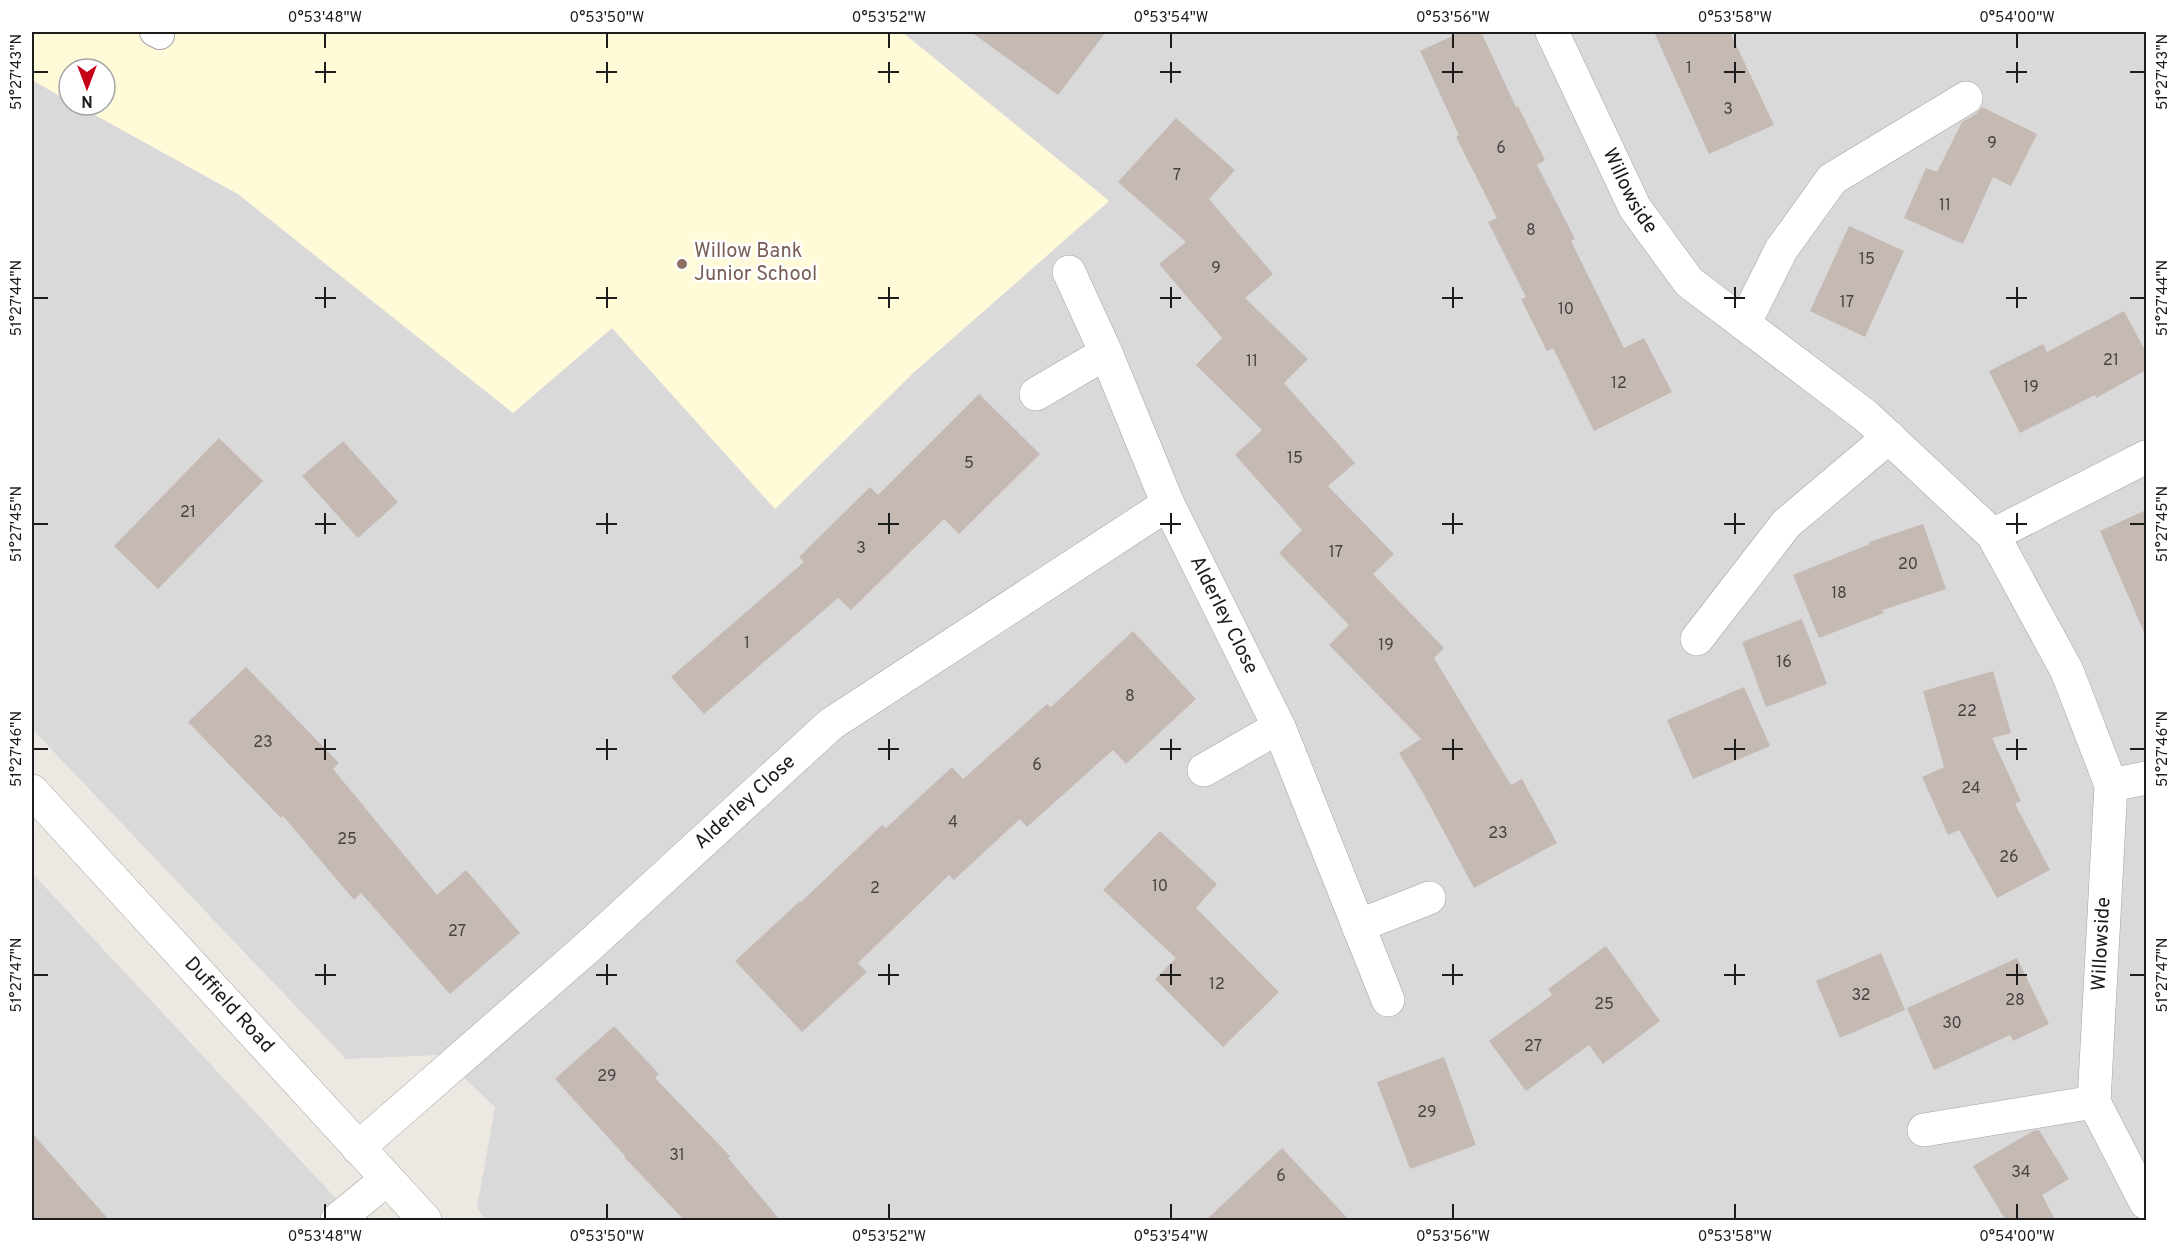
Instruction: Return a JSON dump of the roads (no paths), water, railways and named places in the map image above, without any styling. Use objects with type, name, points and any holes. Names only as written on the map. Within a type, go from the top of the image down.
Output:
[{"type":"street","name":"Willowside","points":[[1552,32],[1635,208],[1689,282],[1866,416],[1993,535],[2067,671],[2111,785],[2094,1102]]},
{"type":"street","points":[[1744,324],[1781,250],[1832,179],[1966,98]]},
{"type":"street","name":"Alderley Close","points":[[1069,272],[1106,353],[1168,504],[1279,727],[1388,1000]]},
{"type":"street","points":[[1036,394],[1106,353]]},
{"type":"street","points":[[1697,639],[1786,524],[1889,437]]},
{"type":"street","points":[[1993,535],[2146,457]]},
{"type":"street","name":"Alderley Close","points":[[358,1148],[589,946],[831,724],[1168,504]]},
{"type":"street","points":[[1204,770],[1279,727]]},
{"type":"street","points":[[2111,785],[2146,778]]},
{"type":"street","name":"Duffield Road","points":[[32,791],[425,1221]]},
{"type":"street","points":[[1358,926],[1429,898]]},
{"type":"street","points":[[1924,1130],[2094,1102],[2146,1203]]},
{"type":"street","points":[[337,1221],[387,1179]]},
{"type":"place","name":"Willow Bank Junior School","points":[[682,264]]}]
